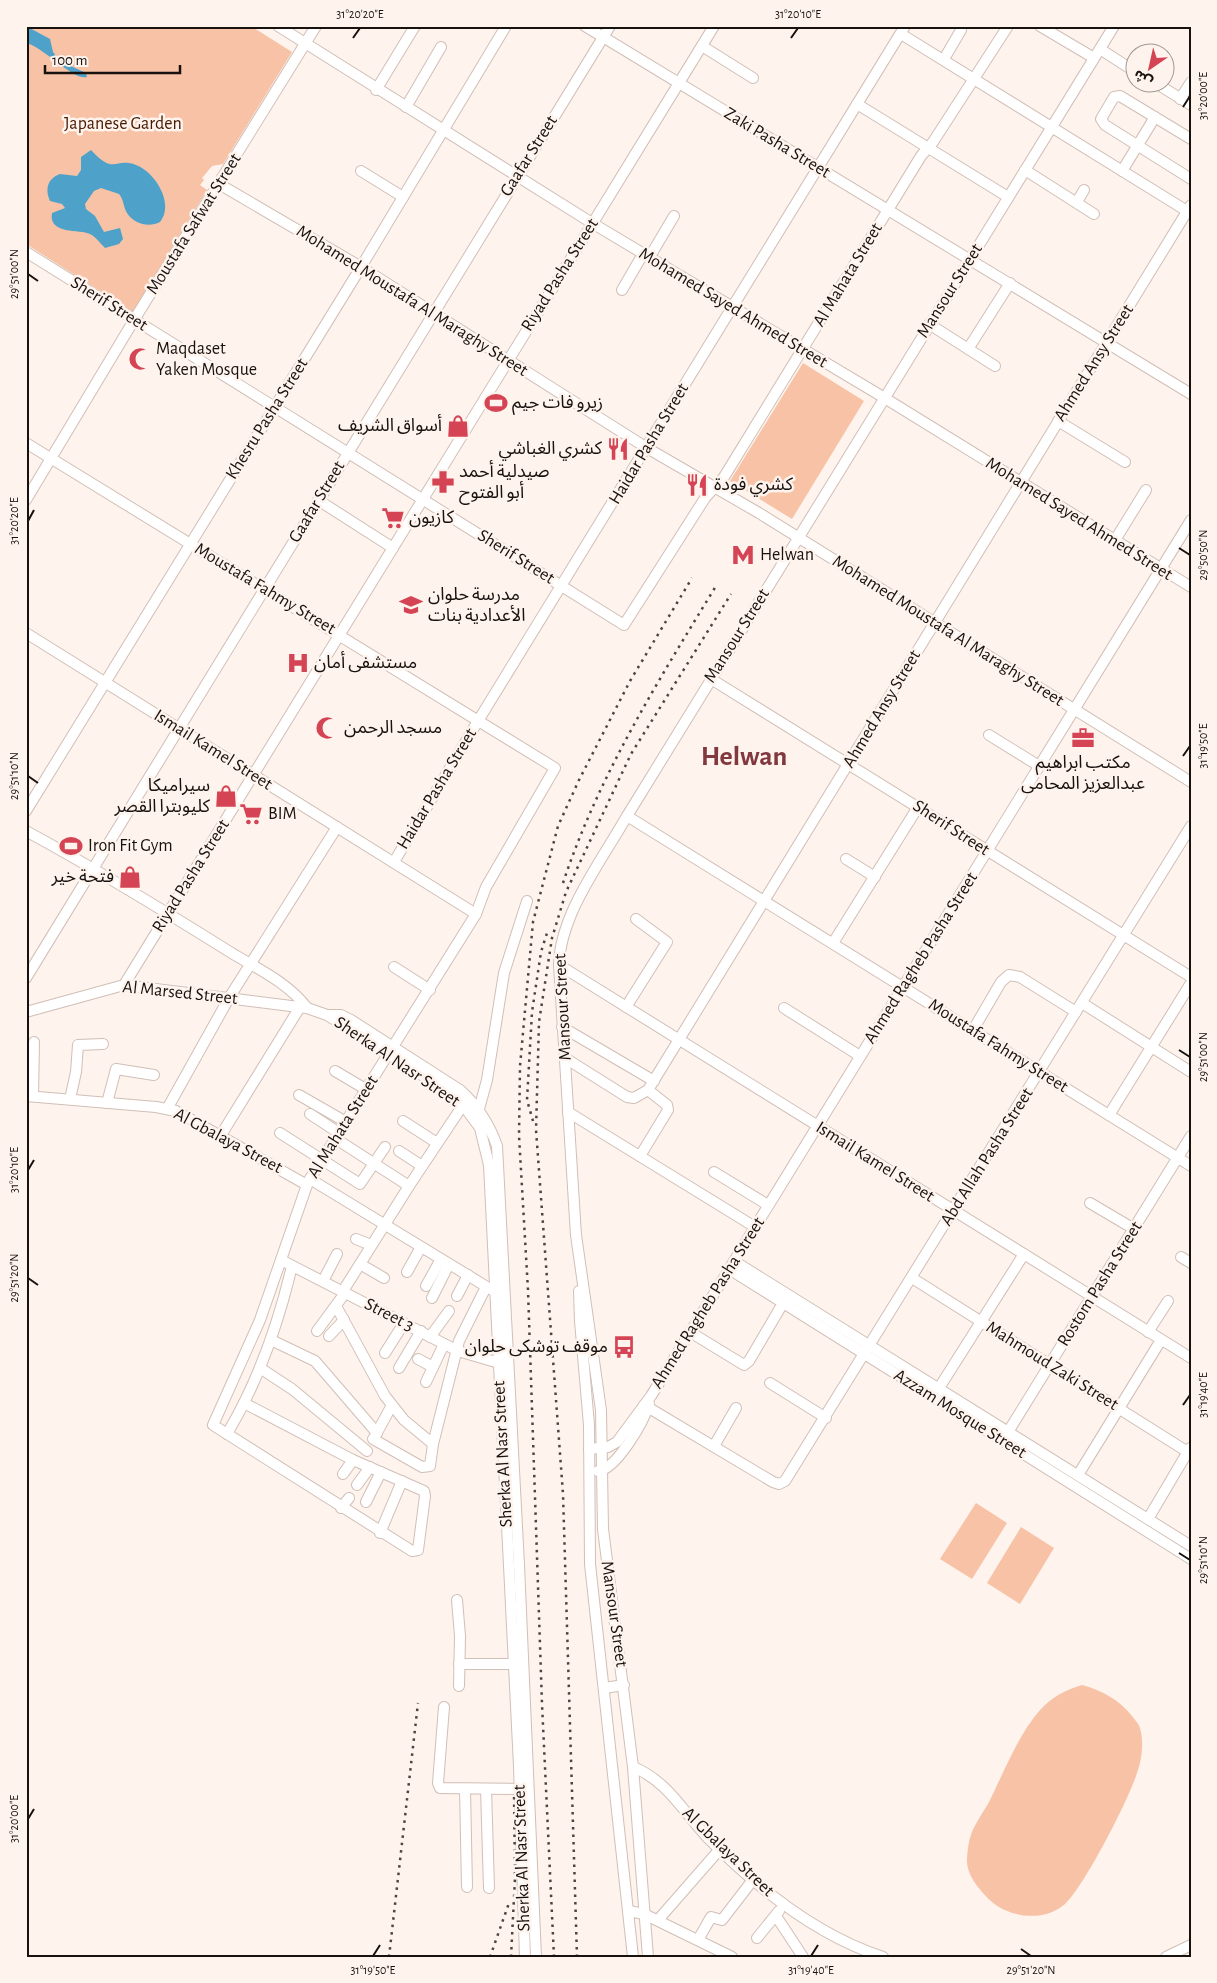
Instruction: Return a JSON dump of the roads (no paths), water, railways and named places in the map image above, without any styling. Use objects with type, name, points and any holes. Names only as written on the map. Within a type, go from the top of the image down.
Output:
[{"type":"street","name":"Mohamed Sayed Ahmed Street","points":[[278,26],[376,90],[444,130],[592,223],[883,398],[1191,587]]},
{"type":"street","name":"Moustafa Safwat Street","points":[[26,500],[134,320],[220,184],[316,26]]},
{"type":"street","points":[[376,90],[415,26]]},
{"type":"street","name":"Khesru Pasha Street","points":[[26,811],[361,267],[506,26]]},
{"type":"street","name":"Zaki Pasha Street","points":[[585,26],[1191,394]]},
{"type":"street","name":"Gaafar Street","points":[[26,978],[610,26]]},
{"type":"street","name":"Riyad Pasha Street","points":[[124,984],[714,26]]},
{"type":"street","name":"Al Mahata Street","points":[[624,625],[705,498],[716,488],[921,156],[929,148],[975,80],[1008,26]]},
{"type":"street","points":[[1040,26],[1124,66]]},
{"type":"street","name":"Mansour Street","points":[[633,1957],[590,1564],[589,1449],[580,1321],[580,1273],[562,1027],[559,965],[561,938],[570,914],[627,816],[1114,26]]},
{"type":"street","points":[[902,29],[975,80],[1122,171],[1189,209]]},
{"type":"street","name":"Haidar Pasha Street","points":[[394,862],[478,721],[902,29]]},
{"type":"street","points":[[944,59],[961,30]]},
{"type":"street","points":[[702,46],[753,78]]},
{"type":"street","points":[[406,107],[441,48]]},
{"type":"street","points":[[1180,99],[1191,82]]},
{"type":"street","points":[[1169,92],[1191,105]]},
{"type":"street","points":[[1191,139],[1118,96],[1114,97],[1102,116],[1102,123],[1191,179]]},
{"type":"street","points":[[857,104],[1008,197]]},
{"type":"street","points":[[1122,171],[1155,117]]},
{"type":"street","points":[[1025,170],[1094,214]]},
{"type":"street","points":[[360,171],[403,197]]},
{"type":"street","name":"Mohamed Moustafa Al Maraghy Street","points":[[220,184],[361,267],[647,448],[798,538],[1191,782]]},
{"type":"street","points":[[1076,202],[1084,190]]},
{"type":"street","name":"Ahmed Ansy Street","points":[[651,1085],[1189,209]]},
{"type":"street","points":[[622,290],[674,216]]},
{"type":"street","name":"Sherif Street","points":[[26,252],[424,498],[624,625]]},
{"type":"street","points":[[968,349],[1010,283]]},
{"type":"street","points":[[929,324],[995,366]]},
{"type":"street","points":[[1058,421],[1125,462]]},
{"type":"street","name":"Moustafa Fahmy Street","points":[[26,443],[555,768]]},
{"type":"street","points":[[1114,540],[1146,490]]},
{"type":"street","points":[[318,500],[393,548]]},
{"type":"street","name":"Ahmed Ragheb Pasha Street","points":[[602,1471],[616,1461],[651,1396],[690,1332],[1191,520]]},
{"type":"street","name":"Ismail Kamel Street","points":[[26,633],[476,914]]},
{"type":"street","name":"Sherif Street","points":[[711,679],[1191,978]]},
{"type":"street","points":[[989,735],[1039,766]]},
{"type":"street","name":"Al Mahata Street","points":[[226,1434],[212,1425],[257,1328],[309,1182],[476,914],[486,887],[555,768]]},
{"type":"street","points":[[833,943],[918,807]]},
{"type":"street","name":"Moustafa Fahmy Street","points":[[627,816],[1191,1166]]},
{"type":"street","name":"Abd Allah Pasha Street","points":[[714,1446],[779,1484],[790,1476],[1191,826]]},
{"type":"street","points":[[167,1109],[230,998],[337,827]]},
{"type":"street","points":[[26,831],[94,868],[294,993],[303,1008],[221,1135]]},
{"type":"street","points":[[846,859],[875,877]]},
{"type":"street","points":[[479,1109],[488,1072],[504,973],[527,901]]},
{"type":"street","points":[[626,1007],[667,942],[636,919]]},
{"type":"street","name":"Ismail Kamel Street","points":[[559,965],[1148,1332],[1189,1354]]},
{"type":"street","points":[[394,967],[430,990]]},
{"type":"street","points":[[973,1030],[1001,982],[1009,975],[1020,977],[1151,1047],[1191,1072]]},
{"type":"street","points":[[1110,1115],[1191,983]]},
{"type":"street","name":"Al Marsed Street","points":[[26,1012],[124,984],[303,1008]]},
{"type":"street","name":"Sherka Al Nasr Street","points":[[303,1008],[327,1015],[346,1017],[447,1091],[463,1105],[480,1128],[488,1152],[497,1294],[520,1788],[525,1957]]},
{"type":"street","points":[[784,1008],[860,1056]]},
{"type":"street","points":[[562,1027],[651,1085],[667,1105],[668,1110],[640,1156]]},
{"type":"street","points":[[30,1096],[34,1042]]},
{"type":"street","points":[[70,1099],[76,1072],[78,1045],[102,1044]]},
{"type":"street","name":"Sherka Al Nasr Street","points":[[391,1050],[460,1090],[479,1109],[492,1133],[499,1160],[536,1957]]},
{"type":"street","points":[[565,1058],[627,1097],[634,1098],[651,1085]]},
{"type":"street","points":[[107,1103],[115,1070],[154,1075]]},
{"type":"street","points":[[335,1071],[367,1090]]},
{"type":"street","points":[[299,1094],[346,1122]]},
{"type":"street","name":"Al Gbalaya Street","points":[[30,1096],[167,1109],[185,1116],[384,1224],[497,1294]]},
{"type":"street","points":[[317,1331],[336,1306],[384,1224],[463,1105]]},
{"type":"street","points":[[568,1112],[755,1226]]},
{"type":"street","points":[[310,1114],[374,1164],[409,1186]]},
{"type":"street","points":[[403,1121],[437,1143]]},
{"type":"street","points":[[280,1133],[321,1161],[360,1184],[384,1146]]},
{"type":"street","name":"Rostom Pasha Street","points":[[1008,1432],[1191,1136]]},
{"type":"street","points":[[399,1151],[422,1166]]},
{"type":"street","points":[[714,1172],[768,1205]]},
{"type":"street","points":[[1090,1203],[1134,1229]]},
{"type":"street","points":[[356,1239],[371,1245]]},
{"type":"street","points":[[407,1272],[421,1247]]},
{"type":"street","points":[[322,1281],[337,1254]]},
{"type":"street","points":[[939,1388],[1024,1254]]},
{"type":"street","points":[[1181,1257],[1191,1264]]},
{"type":"street","name":"Street 3","points":[[281,1260],[458,1351],[499,1363]]},
{"type":"street","points":[[426,1286],[445,1261]]},
{"type":"street","points":[[432,1298],[445,1261]]},
{"type":"street","points":[[360,1264],[384,1278]]},
{"type":"street","name":"Azzam Mosque Street","points":[[732,1265],[783,1303],[939,1388],[1191,1546]]},
{"type":"street","name":"Azzam Mosque Street","points":[[732,1265],[868,1350],[1191,1559]]},
{"type":"street","points":[[244,1403],[356,1461],[421,1490],[425,1496],[416,1552],[380,1533],[226,1434],[244,1403],[260,1368],[292,1266]]},
{"type":"street","name":"Mansour Street","points":[[580,1273],[597,1372],[602,1448],[602,1529],[624,1685],[633,1767],[648,1957]]},
{"type":"street","points":[[457,1296],[468,1275]]},
{"type":"street","name":"Mahmoud Zaki Street","points":[[912,1278],[1118,1408],[1190,1451]]},
{"type":"street","points":[[270,1340],[316,1361],[375,1436],[422,1468],[427,1468],[431,1464],[433,1444],[459,1341],[486,1287]]},
{"type":"street","points":[[1148,1332],[1168,1301]]},
{"type":"street","points":[[690,1332],[744,1365],[749,1361],[783,1303]]},
{"type":"street","points":[[336,1306],[392,1405],[411,1427],[433,1444]]},
{"type":"street","points":[[399,1368],[425,1334],[449,1310]]},
{"type":"street","points":[[329,1336],[344,1320]]},
{"type":"street","points":[[385,1353],[404,1323]]},
{"type":"street","points":[[1078,1475],[1161,1340]]},
{"type":"street","points":[[426,1382],[444,1344]]},
{"type":"street","points":[[418,1359],[433,1367]]},
{"type":"street","points":[[260,1368],[292,1389],[366,1451]]},
{"type":"street","points":[[770,1383],[826,1418]]},
{"type":"street","points":[[343,1474],[366,1451],[392,1405]]},
{"type":"street","points":[[646,1406],[714,1446],[736,1408]]},
{"type":"street","name":"Ahmed Ragheb Pasha Street","points":[[602,1448],[616,1442],[646,1406]]},
{"type":"street","points":[[589,1449],[602,1448]]},
{"type":"street","points":[[1148,1519],[1190,1451]]},
{"type":"street","points":[[357,1485],[370,1467]]},
{"type":"street","points":[[588,1472],[602,1471]]},
{"type":"street","points":[[366,1502],[381,1472]]},
{"type":"street","points":[[380,1533],[402,1481]]},
{"type":"street","points":[[342,1508],[348,1498]]},
{"type":"street","points":[[457,1600],[459,1686]]},
{"type":"street","points":[[459,1664],[514,1664]]},
{"type":"street","points":[[604,1688],[624,1685]]},
{"type":"street","points":[[444,1707],[438,1785],[442,1789],[520,1788]]},
{"type":"street","name":"Al Gbalaya Street","points":[[633,1767],[649,1773],[662,1784],[720,1849],[752,1880],[784,1905],[844,1940],[883,1957]]},
{"type":"street","points":[[465,1789],[467,1888]]},
{"type":"street","points":[[486,1789],[489,1888]]},
{"type":"street","points":[[658,1920],[720,1849]]},
{"type":"street","points":[[698,1940],[711,1917],[722,1920],[752,1880]]},
{"type":"street","points":[[757,1938],[784,1905]]},
{"type":"street","points":[[629,1911],[644,1914],[658,1920],[732,1957]]},
{"type":"street","points":[[776,1916],[803,1957]]},
{"type":"street","points":[[1166,1957],[1191,1945]]},
{"type":"water","points":[[26,26],[50,39],[53,52],[60,61],[86,73],[87,77],[74,74],[26,43]]},
{"type":"water","points":[[91,150],[105,162],[110,164],[129,163],[150,174],[161,189],[164,198],[164,215],[160,222],[147,225],[134,220],[127,213],[119,194],[101,188],[94,191],[85,204],[86,209],[95,216],[104,232],[120,228],[123,239],[119,244],[105,248],[90,234],[66,230],[55,225],[52,220],[52,213],[65,208],[62,204],[50,201],[48,185],[52,179],[60,174],[77,176],[81,170],[81,157]]},
{"type":"railway","points":[[554,1957],[542,1704],[528,1290],[519,1136],[520,1066],[533,922],[558,826],[579,780],[630,681],[692,578]]},
{"type":"railway","points":[[563,883],[577,844],[611,767],[651,694],[716,586]]},
{"type":"railway","points":[[577,1957],[563,1494],[536,1130],[539,1022],[552,938],[566,892],[631,754],[731,594]]},
{"type":"railway","points":[[533,1121],[527,1100],[532,1012],[541,952],[547,933]]},
{"type":"railway","points":[[389,1957],[418,1703]]},
{"type":"railway","points":[[511,1957],[515,1878],[514,1793]]},
{"type":"railway","points":[[490,1957],[509,1903]]},
{"type":"place","name":"Maqdaset Yaken Mosque","points":[[140,359]]},
{"type":"place","name":"زيرو فات جيم","points":[[496,403]]},
{"type":"place","name":"أسواق الشريف","points":[[458,426]]},
{"type":"place","name":"كشري الغباشي","points":[[618,449]]},
{"type":"place","name":"صيدلية أحمد أبو الفتوح","points":[[443,482]]},
{"type":"place","name":"كشري فودة","points":[[697,485]]},
{"type":"place","name":"كازيون","points":[[393,518]]},
{"type":"place","name":"Helwan","points":[[743,555]]},
{"type":"place","name":"مدرسة حلوان الأعدادية بنات","points":[[411,605]]},
{"type":"place","name":"مستشفى أمان","points":[[298,663]]},
{"type":"place","name":"مسجد الرحمن","points":[[327,728]]},
{"type":"place","name":"مكتب ابراهيم عبدالعزيز المحامى","points":[[1083,738]]},
{"type":"place","name":"سيراميكا كليوبترا القصر","points":[[226,796]]},
{"type":"place","name":"BIM","points":[[251,814]]},
{"type":"place","name":"Iron Fit Gym","points":[[71,846]]},
{"type":"place","name":"فتحة خير","points":[[130,877]]},
{"type":"place","name":"موقف توشكى حلوان","points":[[624,1347]]},
{"type":"district","name":"Helwan","points":[[744,757]]},
{"type":"park label","name":"Japanese Garden","points":[[123,124]]}]
